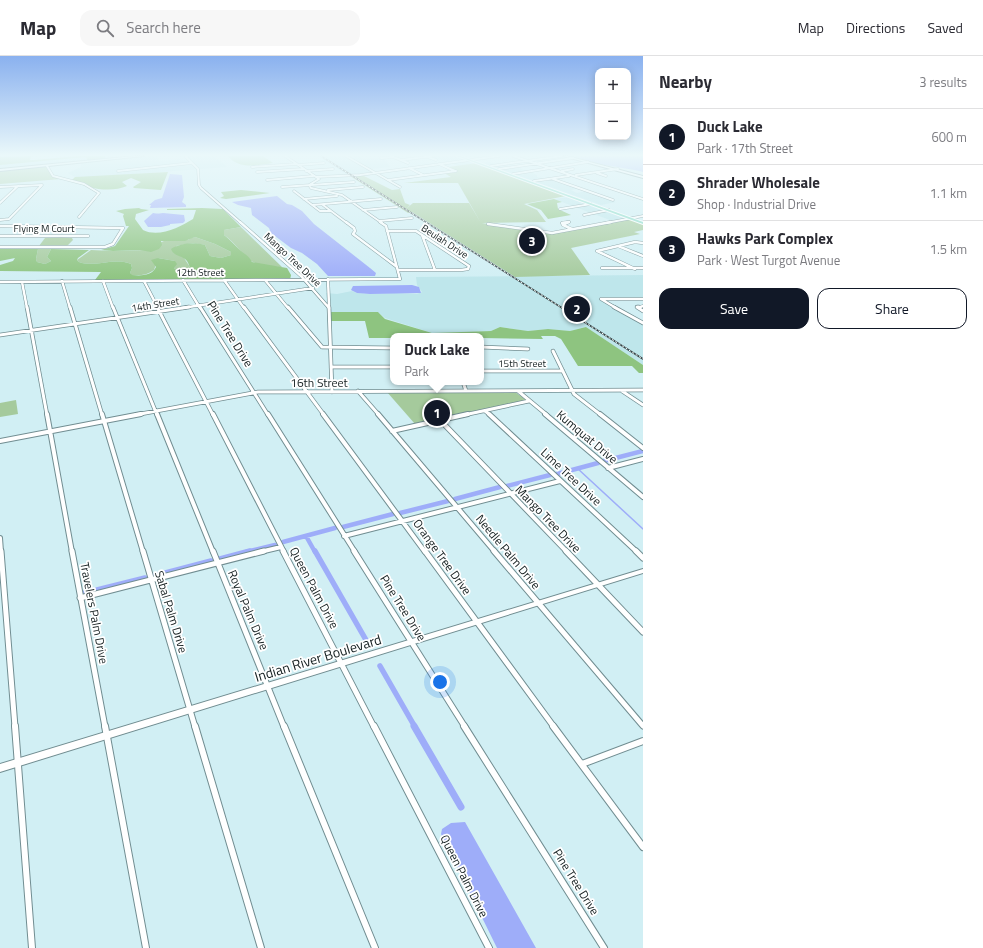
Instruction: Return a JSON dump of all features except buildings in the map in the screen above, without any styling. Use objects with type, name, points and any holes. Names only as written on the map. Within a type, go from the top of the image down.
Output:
[{"type":"main road","points":[[575,198],[614,210],[643,222]]},
{"type":"main road","points":[[578,198],[633,218]]},
{"type":"street","points":[[0,203],[6,198]]},
{"type":"street","points":[[0,220],[9,219],[30,198]]},
{"type":"street","points":[[79,217],[95,198]]},
{"type":"street","name":"Mango Tree Drive","points":[[212,198],[304,279],[329,306]]},
{"type":"street","points":[[304,198],[309,198]]},
{"type":"street","points":[[304,198],[322,212],[331,211]]},
{"type":"street","points":[[345,198],[386,226],[398,269]]},
{"type":"street","points":[[607,198],[613,200]]},
{"type":"street","points":[[312,205],[381,199]]},
{"type":"street","points":[[560,209],[592,203]]},
{"type":"street","points":[[323,204],[354,228],[355,231],[353,234],[398,269]]},
{"type":"street","points":[[363,210],[397,207]]},
{"type":"street","points":[[584,214],[608,210]]},
{"type":"street","points":[[488,224],[539,232],[556,233],[643,216]]},
{"type":"street","points":[[379,221],[412,218]]},
{"type":"street","points":[[563,225],[572,230]]},
{"type":"street","points":[[0,226],[123,228],[113,244],[105,247],[0,248]]},
{"type":"street","name":"Beulah Drive","points":[[387,231],[410,230],[422,234],[469,266],[468,269],[461,270],[398,269]]},
{"type":"street","points":[[422,234],[435,270]]},
{"type":"street","name":"Flying M Court","points":[[0,236],[88,236]]},
{"type":"street","points":[[635,268],[597,251],[635,242],[643,243]]},
{"type":"street","points":[[618,246],[643,256]]},
{"type":"street","points":[[602,268],[643,268]]},
{"type":"street","name":"12th Street","points":[[0,282],[400,279],[398,269]]},
{"type":"street","points":[[328,279],[332,392]]},
{"type":"street","name":"Pine Tree Drive","points":[[183,280],[604,948]]},
{"type":"street","name":"Orange Tree Drive","points":[[224,280],[643,847]]},
{"type":"street","points":[[266,280],[320,346],[331,348],[390,348]]},
{"type":"street","name":"Sabal Palm Drive","points":[[62,281],[261,948]]},
{"type":"street","name":"Royal Palm Drive","points":[[103,281],[217,564],[375,948]]},
{"type":"street","name":"Queen Palm Drive","points":[[144,281],[489,948]]},
{"type":"street","name":"Travelers Palm Drive","points":[[22,282],[146,948]]},
{"type":"street","name":"14th Street","points":[[0,335],[313,288]]},
{"type":"street","points":[[643,299],[601,299],[643,323]]},
{"type":"street","points":[[643,306],[637,307],[643,311]]},
{"type":"street","points":[[484,347],[528,349]]},
{"type":"street","points":[[553,351],[574,394],[643,448]]},
{"type":"street","points":[[331,367],[390,367]]},
{"type":"street","name":"15th Street","points":[[484,371],[563,371]]},
{"type":"street","points":[[464,385],[466,391]]},
{"type":"street","points":[[622,390],[643,405]]},
{"type":"street","name":"16th Street","points":[[0,441],[254,393],[643,390]]},
{"type":"street","name":"Needle Palm Drive","points":[[358,391],[643,726]]},
{"type":"street","name":"Kumquat Drive","points":[[518,391],[643,497]]},
{"type":"street","points":[[392,431],[530,401]]},
{"type":"street","name":"Lime Tree Drive","points":[[485,411],[643,558]]},
{"type":"street","name":"Mango Tree Drive","points":[[440,420],[643,632]]},
{"type":"street","points":[[608,468],[643,459]]},
{"type":"street","points":[[344,536],[560,480]]},
{"type":"street","points":[[0,538],[32,948]]},
{"type":"street","points":[[80,598],[281,547]]},
{"type":"street","name":"Indian River Boulevard","points":[[0,768],[643,571]]},
{"type":"street","points":[[582,764],[643,741]]},
{"type":"shaded area","points":[[570,198],[631,219],[615,222],[554,199]]},
{"type":"shaded area","points":[[580,198],[604,198],[616,202],[601,205]]},
{"type":"shaded area","points":[[643,275],[643,299],[604,299],[643,322],[643,365],[586,327],[570,331],[548,329],[528,331],[500,327],[491,331],[432,333],[385,318],[378,312],[327,312],[326,293],[337,294],[352,291],[370,294],[417,294],[422,292],[417,285],[416,277]]},
{"type":"green space","points":[[221,198],[236,198],[226,199]]},
{"type":"green space","points":[[384,198],[403,198],[405,203],[410,205],[406,209],[413,203],[469,203],[481,223],[466,198],[557,198],[524,204],[537,210],[546,222],[482,223],[550,234],[630,219],[643,224],[643,230],[634,232],[640,234],[571,248],[590,275],[515,277],[412,212],[408,213]]},
{"type":"green space","points":[[554,199],[562,202],[557,203],[558,209],[571,215],[548,219],[541,210],[527,204]]},
{"type":"green space","points":[[139,208],[149,210],[136,214],[135,219],[143,230],[156,233],[176,228],[188,222],[193,219],[196,210],[167,209],[223,209],[241,227],[224,230],[224,235],[249,257],[252,262],[287,268],[291,275],[290,280],[95,280],[101,272],[0,271],[0,265],[13,261],[15,258],[0,261],[0,249],[38,249],[36,259],[37,262],[45,264],[51,261],[47,257],[51,249],[89,250],[78,258],[77,260],[79,262],[92,264],[124,262],[131,264],[132,268],[130,273],[132,275],[149,274],[156,267],[151,260],[158,258],[175,261],[177,264],[174,268],[186,274],[211,274],[210,271],[192,270],[185,259],[172,252],[171,249],[183,244],[192,243],[205,245],[210,256],[221,258],[231,255],[231,252],[215,244],[195,237],[185,241],[161,241],[162,245],[159,249],[151,252],[140,250],[101,250],[115,246],[129,226],[126,226],[123,216],[124,214],[116,211]]},
{"type":"green space","points":[[241,227],[282,267],[254,263],[224,235],[224,230]]},
{"type":"green space","points":[[195,237],[215,244],[231,252],[231,255],[221,258],[210,256],[205,245],[193,243],[176,246],[192,270],[210,271],[211,274],[197,276],[181,273],[174,268],[175,261],[158,258],[154,270],[146,274],[137,275],[131,275],[131,264],[124,262],[85,264],[77,260],[91,250],[145,250],[166,240],[188,240]]},
{"type":"green space","points":[[45,238],[72,238],[73,240],[66,247],[39,246]]},
{"type":"green space","points":[[38,249],[51,249],[47,257],[51,261],[45,264],[37,262],[36,259]]},
{"type":"green space","points":[[327,312],[378,312],[385,319],[432,333],[390,333],[390,338],[369,338],[365,321],[328,321]]},
{"type":"green space","points":[[500,327],[528,331],[548,329],[570,331],[586,327],[643,365],[643,373],[639,373],[632,366],[578,366],[561,339],[555,336],[541,336],[543,339],[484,338],[484,333],[432,333],[491,331]]},
{"type":"green space","points":[[387,392],[515,392],[526,400],[415,424]]},
{"type":"green space","points":[[16,400],[18,414],[0,417],[0,403]]},
{"type":"water","points":[[162,198],[184,198],[182,202],[186,205],[186,207],[150,208],[151,205],[149,205],[155,200]]},
{"type":"water","points":[[265,198],[279,198],[287,204],[292,205],[302,211],[314,224],[376,273],[375,276],[328,276],[317,264],[302,253],[291,248],[271,233],[269,228],[252,215],[251,208],[232,202]]},
{"type":"water","points":[[153,213],[184,215],[185,221],[183,223],[170,224],[161,227],[148,227],[144,221]]},
{"type":"water","points":[[412,285],[419,287],[421,293],[370,294],[357,293],[351,290],[353,286]]},
{"type":"water","points":[[465,822],[536,948],[497,948],[441,834],[442,829],[451,823]]},
{"type":"waterway","points":[[604,461],[643,451]]},
{"type":"waterway","points":[[557,474],[598,463]]},
{"type":"waterway","points":[[577,468],[643,529]]},
{"type":"waterway","points":[[507,486],[550,475]]},
{"type":"waterway","points":[[455,499],[500,487]]},
{"type":"waterway","points":[[400,513],[448,501]]},
{"type":"waterway","points":[[343,527],[393,514]]},
{"type":"waterway","points":[[283,542],[335,528]]},
{"type":"waterway","points":[[306,536],[315,552]]},
{"type":"waterway","points":[[249,551],[275,545]]},
{"type":"waterway","points":[[220,559],[249,551]]},
{"type":"waterway","points":[[315,551],[366,640]]},
{"type":"waterway","points":[[154,576],[211,561]]},
{"type":"waterway","points":[[85,593],[145,578]]},
{"type":"waterway","points":[[380,666],[415,727]]},
{"type":"waterway","points":[[414,726],[461,807]]},
{"type":"railway","points":[[387,198],[643,359]]},
{"type":"place","name":"Hawks Park Complex","points":[[532,241]]},
{"type":"place","name":"Shrader Wholesale","points":[[577,309]]},
{"type":"place","name":"Duck Lake","points":[[437,413]]}]
